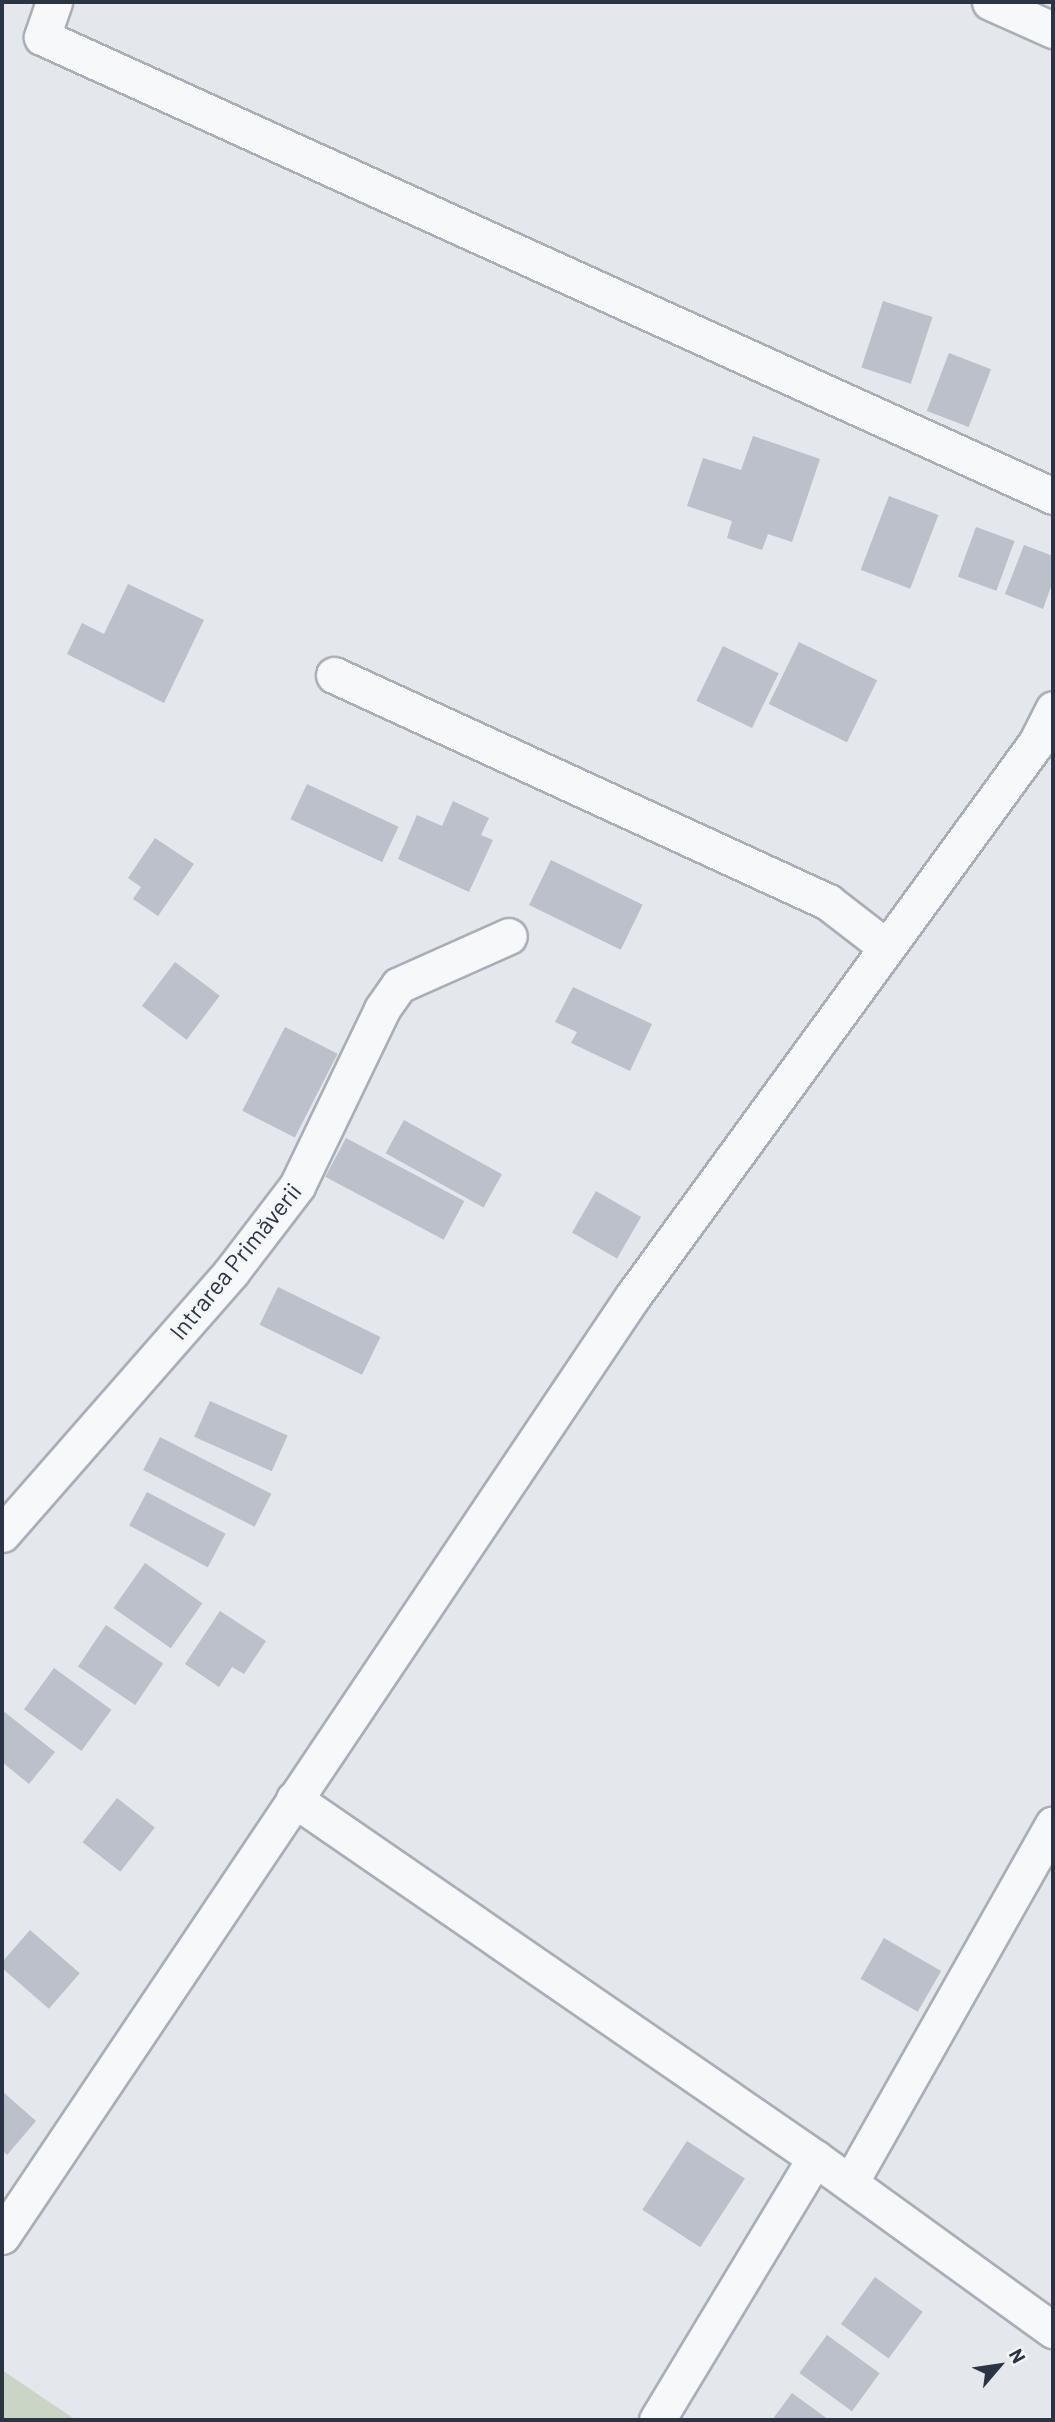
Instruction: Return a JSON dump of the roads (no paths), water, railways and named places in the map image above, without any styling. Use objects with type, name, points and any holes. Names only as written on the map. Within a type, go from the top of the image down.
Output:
[{"type":"street","points":[[54,2],[42,37],[1053,496]]},
{"type":"street","points":[[990,2],[1053,30]]},
{"type":"street","points":[[334,675],[828,902],[885,946]]},
{"type":"street","points":[[2,2236],[633,1296],[885,946],[1036,743],[1053,709]]},
{"type":"street","name":"Intrarea Primăverii","points":[[2,1534],[232,1271],[297,1186],[382,1009],[399,985],[509,936]]},
{"type":"street","points":[[294,1799],[815,2158],[1053,2330]]},
{"type":"street","points":[[850,2183],[1053,1824]]},
{"type":"street","points":[[657,2420],[815,2158]]}]
